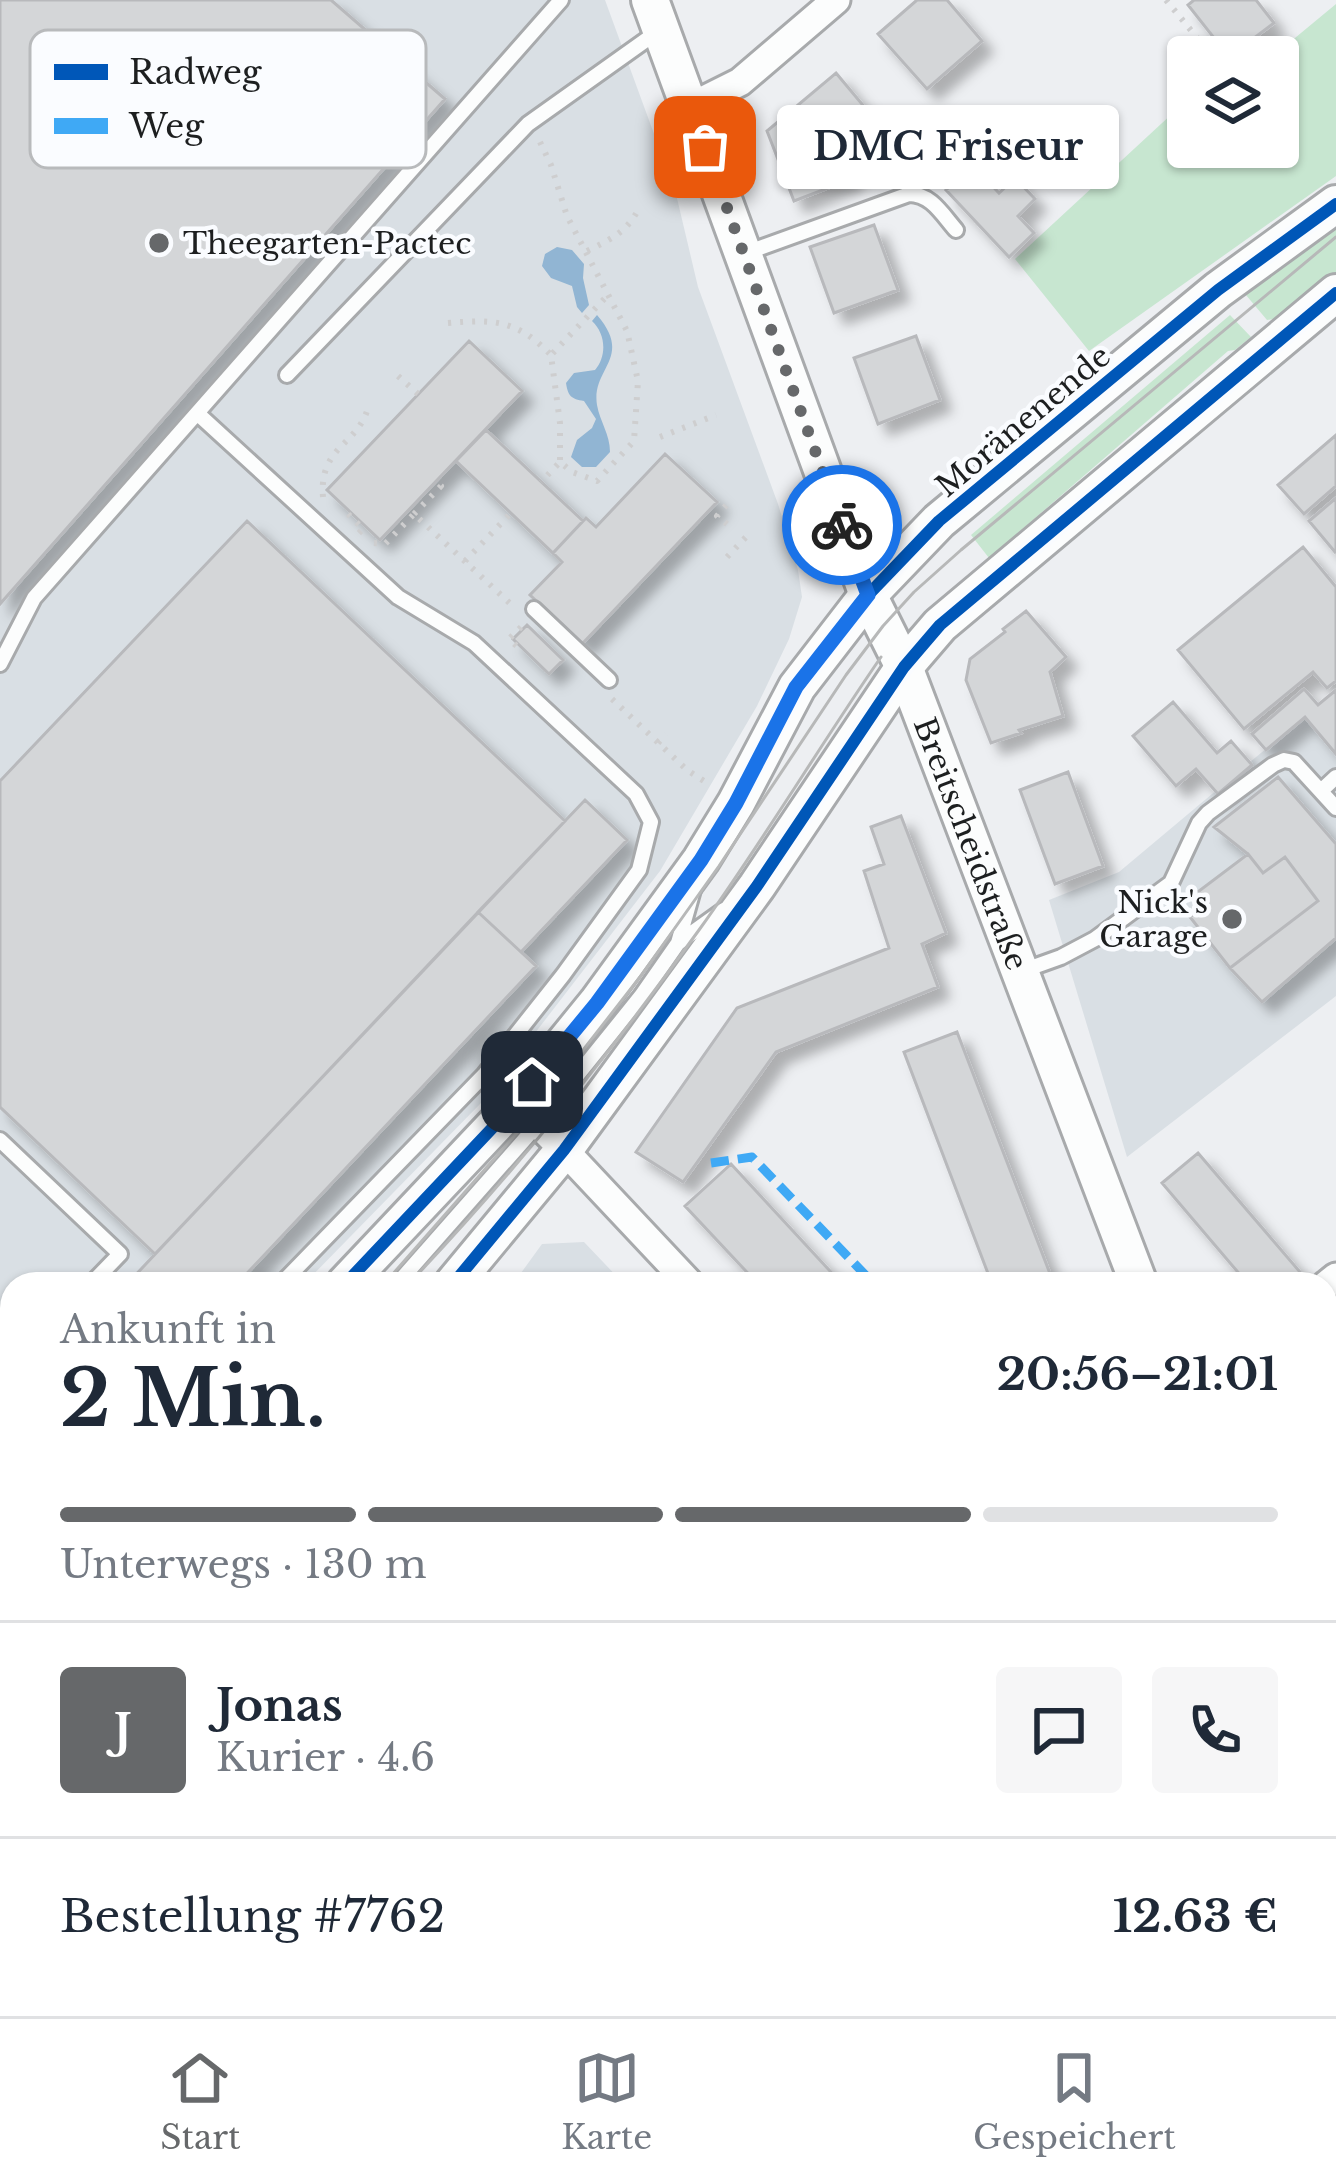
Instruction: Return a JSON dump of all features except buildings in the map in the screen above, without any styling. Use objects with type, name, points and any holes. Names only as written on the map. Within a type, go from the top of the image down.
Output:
[{"type":"main road","name":"Breitscheidstraße","points":[[655,15],[868,595],[904,667],[1135,1272]]},
{"type":"main road","name":"Moränenende","points":[[459,1272],[538,1127],[597,1003],[701,860],[796,687],[868,595],[938,521],[1218,290],[1336,205]]},
{"type":"main road","name":"Moränenende","points":[[360,1272],[538,1127],[757,886],[904,667],[940,625],[1336,293]]},
{"type":"street","points":[[690,107],[740,82],[836,0]]},
{"type":"street","points":[[538,1127],[678,1272]]},
{"type":"lane","points":[[426,147],[550,4]]},
{"type":"lane","points":[[287,375],[528,124],[655,15]]},
{"type":"lane","points":[[0,664],[34,598],[408,168]]},
{"type":"lane","points":[[743,254],[909,194],[929,199],[956,230]]},
{"type":"lane","points":[[197,412],[398,597],[474,643],[636,794],[650,822],[639,870],[563,975],[497,1058],[292,1272]]},
{"type":"lane","points":[[534,609],[604,683]]},
{"type":"lane","points":[[1022,971],[1095,940],[1171,883],[1199,823],[1273,765],[1294,762],[1336,808]]},
{"type":"lane","points":[[1322,790],[1336,777]]},
{"type":"lane","points":[[678,944],[701,860]]},
{"type":"lane","points":[[408,1272],[538,1127],[678,944],[757,886]]},
{"type":"lane","points":[[0,1140],[120,1254],[103,1272]]},
{"type":"path","points":[[1166,0],[1197,36]]},
{"type":"path","points":[[528,124],[542,146],[567,216],[627,331],[638,381],[634,441],[597,481],[560,462]]},
{"type":"path","points":[[586,252],[619,236],[638,210]]},
{"type":"path","points":[[551,355],[608,296]]},
{"type":"path","points":[[448,323],[487,320],[515,326],[551,355],[560,462],[541,482]]},
{"type":"path","points":[[398,376],[418,394]]},
{"type":"path","points":[[323,495],[331,456],[364,420],[368,408]]},
{"type":"path","points":[[660,436],[716,416]]},
{"type":"path","points":[[345,529],[358,541],[385,544],[441,486],[436,482]]},
{"type":"path","points":[[727,524],[717,516],[729,502]]},
{"type":"path","points":[[465,561],[511,513]]},
{"type":"path","points":[[348,514],[363,529]]},
{"type":"path","points":[[414,514],[527,620],[509,639],[523,652]]},
{"type":"path","points":[[727,556],[746,536]]},
{"type":"path","points":[[604,683],[658,743],[711,786]]},
{"type":"path","points":[[658,743],[666,734]]},
{"type":"shaded area","points":[[0,0],[605,0],[676,194],[698,287],[798,570],[802,597],[789,639],[757,706],[660,871],[481,1103],[316,1272],[0,1272]]},
{"type":"shaded area","points":[[1336,690],[1336,996],[1127,1157],[1049,900],[1119,872]]},
{"type":"shaded area","points":[[584,1242],[613,1272],[522,1272],[542,1244]]},
{"type":"green space","points":[[1336,4],[1336,176],[1089,351],[1015,259],[1167,118],[1167,168],[1299,168],[1297,36]]},
{"type":"green space","points":[[1336,220],[1336,278],[1281,324],[1267,320],[1240,288]]},
{"type":"green space","points":[[1230,315],[1251,337],[1228,351],[989,558],[971,535]]},
{"type":"water","points":[[557,247],[572,250],[584,264],[589,305],[582,313],[572,286],[551,278],[542,266],[545,254]]},
{"type":"water","points":[[597,315],[612,342],[597,392],[610,452],[596,467],[582,467],[571,457],[577,440],[596,419],[584,401],[571,396],[566,383],[574,373],[595,370],[599,364],[602,339],[592,321]]},
{"type":"tram line","points":[[395,1272],[530,1118],[640,977],[883,626],[961,550],[1336,237]]},
{"type":"tram line","points":[[420,1272],[528,1150],[666,975],[881,657]]},
{"type":"marked path","points":[[711,1163],[752,1157],[862,1272]]},
{"type":"cycle path","points":[[356,1272],[513,1106],[597,1003],[701,860],[797,687],[868,595],[939,521],[1218,290],[1336,204]]},
{"type":"cycle path","points":[[463,1272],[564,1150],[757,886],[904,667],[940,625],[1336,293]]},
{"type":"way so far","points":[[705,147],[842,525]]},
{"type":"place","name":"DMC Friseur","points":[[705,147]]},
{"type":"place","name":"Theegarten-Pactec","points":[[159,243]]},
{"type":"place","name":"Nick's Garage","points":[[1232,919]]},
{"type":"route","points":[[532,1082],[597,1003],[701,860],[796,687],[868,595],[842,525]]}]
